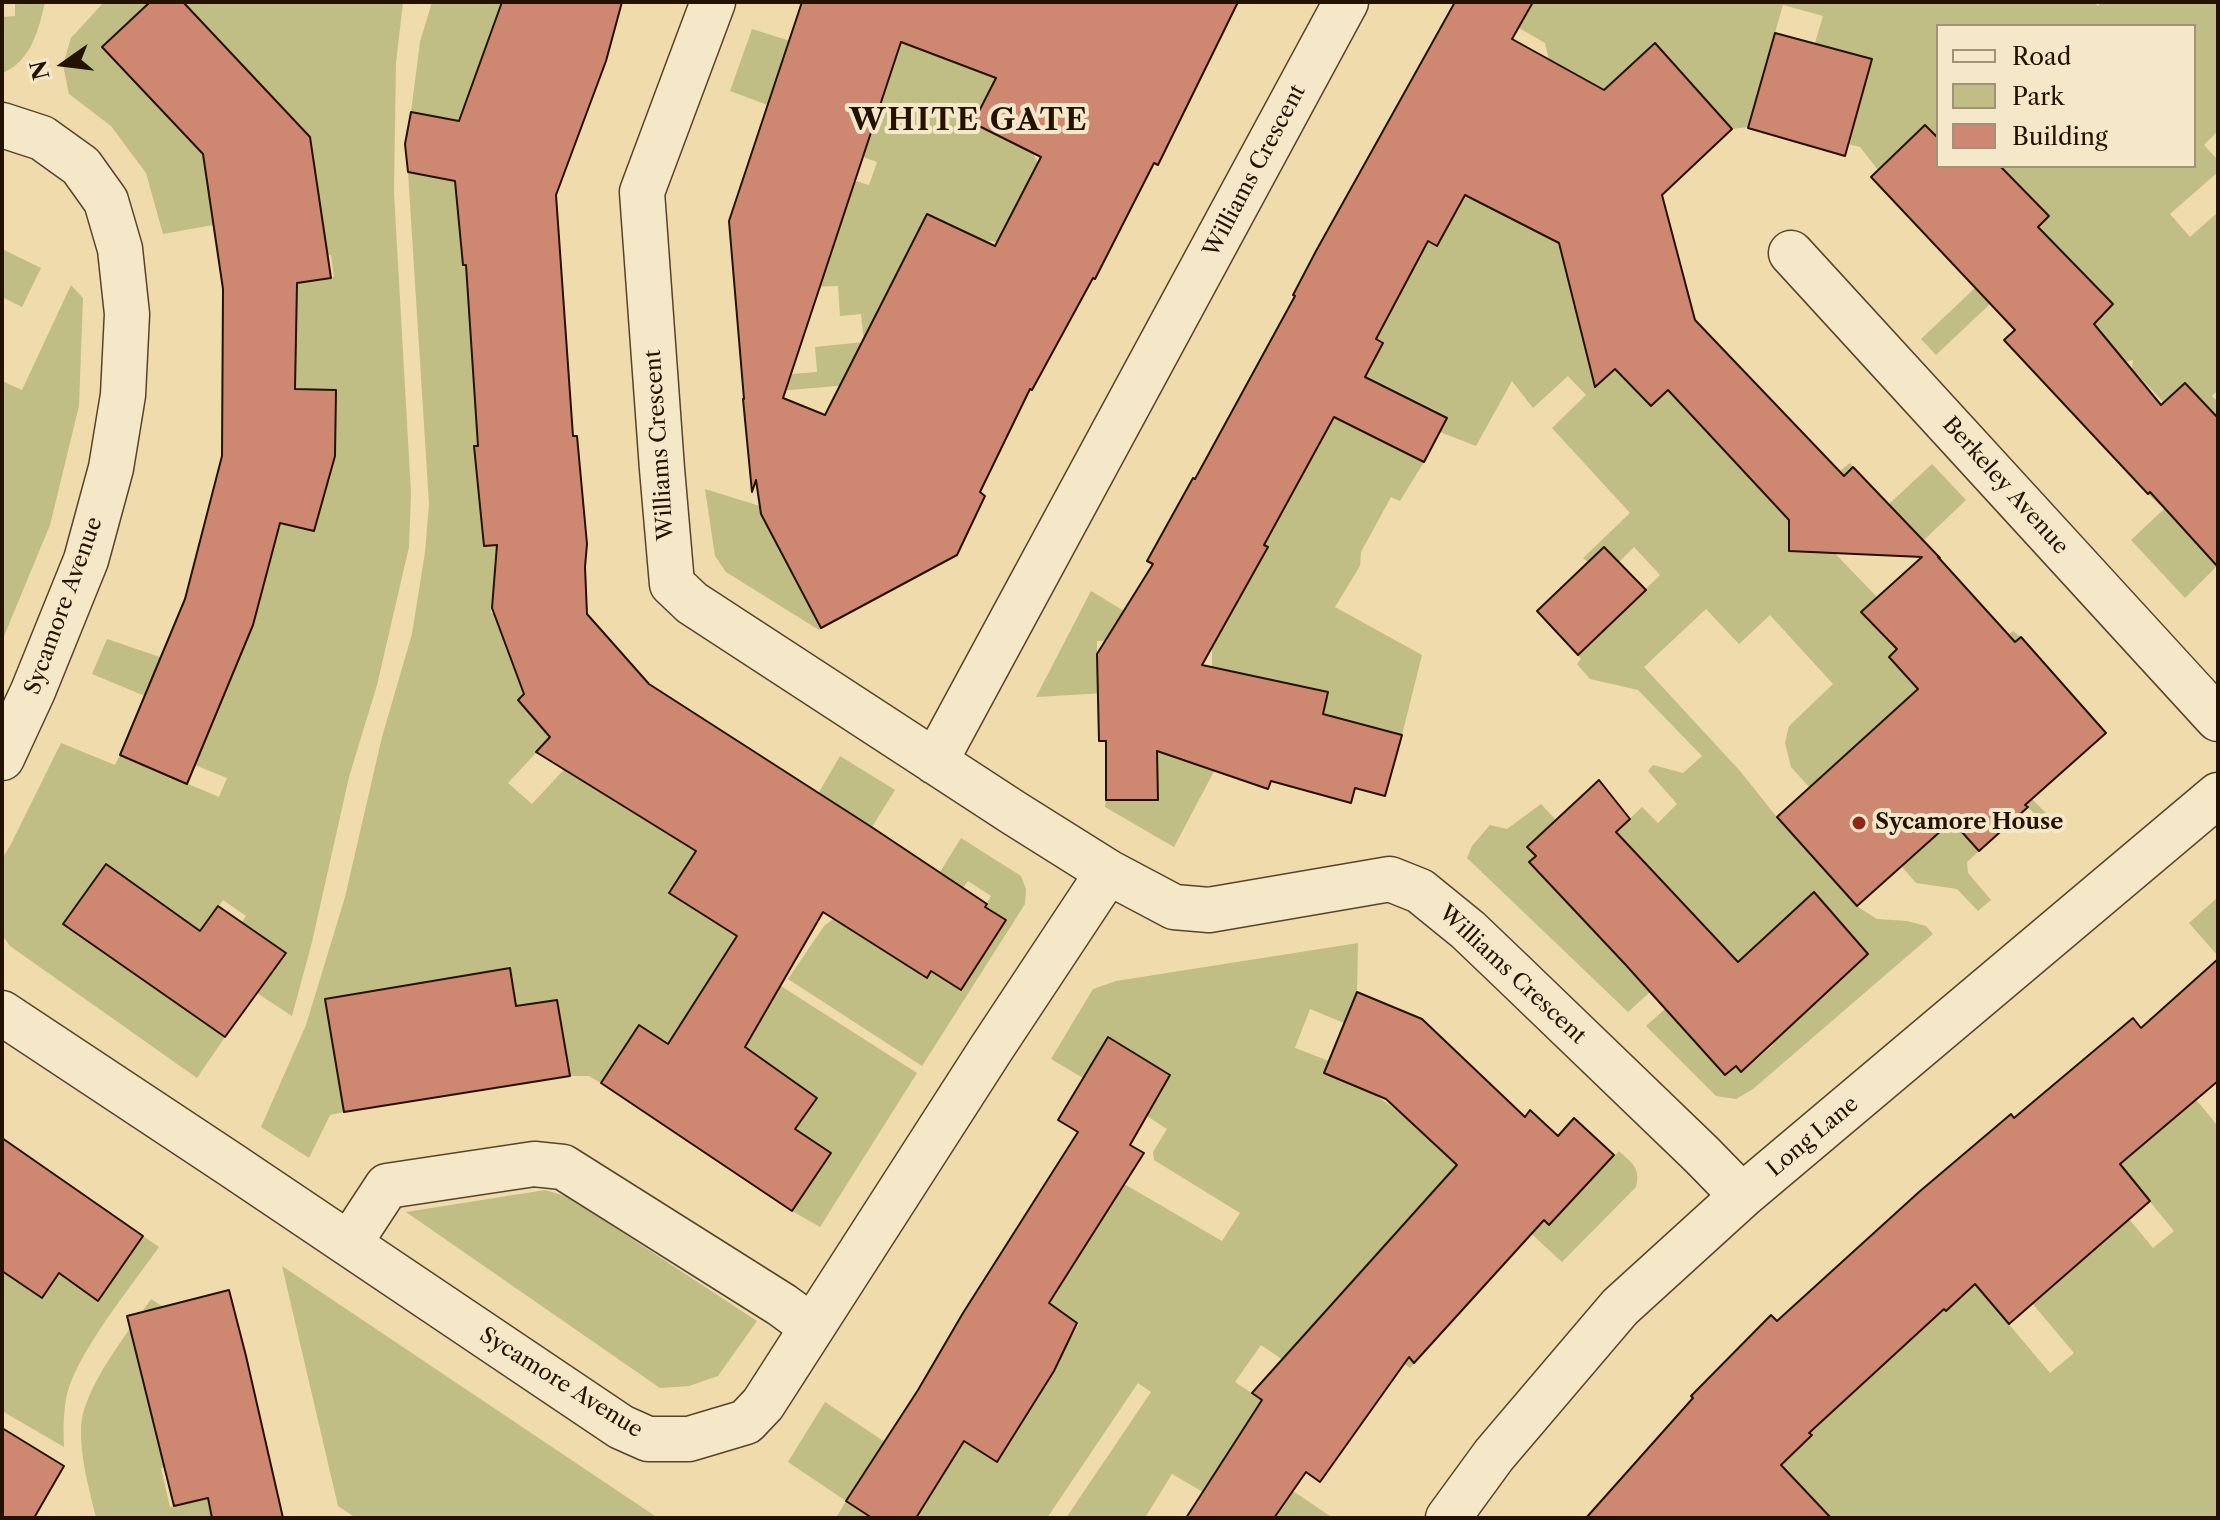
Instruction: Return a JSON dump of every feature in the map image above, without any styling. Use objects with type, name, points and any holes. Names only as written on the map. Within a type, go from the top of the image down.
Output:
[{"type":"street","name":"Williams Crescent","points":[[713,2],[642,192],[672,584],[692,603],[935,762],[1108,872],[1174,907],[1209,910],[1390,879],[1420,891],[1468,930],[1523,982],[1742,1196]]},
{"type":"street","name":"Williams Crescent","points":[[935,762],[1346,2]]},
{"type":"street","name":"Sycamore Avenue","points":[[2,125],[42,138],[81,166],[106,201],[120,249],[127,314],[123,395],[111,468],[90,546],[33,691],[2,758]]},
{"type":"street","name":"Berkeley Avenue","points":[[1791,253],[2218,719]]},
{"type":"street","name":"Long Lane","points":[[1453,1516],[1494,1455],[1620,1307],[1742,1196],[2218,795]]},
{"type":"street","name":"Sycamore Avenue","points":[[2,1013],[621,1427],[648,1439],[689,1439],[746,1422],[763,1404],[1108,872]]},
{"type":"street","points":[[349,1244],[387,1186],[534,1164],[563,1167],[812,1327]]},
{"type":"green space","points":[[15,2],[45,2],[27,53],[2,73],[2,17],[15,16]]},
{"type":"green space","points":[[104,2],[150,2],[102,47],[196,146],[258,119],[276,101],[182,2],[403,2],[396,63],[394,193],[411,493],[409,547],[377,685],[349,777],[292,1016],[257,993],[285,953],[224,947],[246,916],[223,900],[200,931],[106,864],[63,924],[225,1037],[197,1078],[10,946],[2,935],[2,859],[61,743],[115,765],[120,755],[219,797],[227,778],[195,765],[237,662],[171,633],[181,612],[251,630],[280,523],[314,531],[335,458],[336,390],[295,389],[224,294],[334,277],[331,255],[292,260],[315,169],[312,148],[205,163],[213,225],[163,234],[146,173],[111,126],[69,94],[63,65],[71,38]]},
{"type":"green space","points":[[432,2],[540,2],[599,57],[496,19],[480,64],[497,71],[507,129],[411,112],[420,42]]},
{"type":"green space","points":[[882,2],[938,56],[985,74],[1137,5],[1217,46],[1211,60],[1153,32],[985,99],[973,123],[1033,153],[1038,163],[1008,244],[982,240],[933,217],[819,630],[726,572],[715,556],[705,489],[760,506],[871,383],[744,394],[743,378],[817,372],[815,347],[864,342],[861,314],[840,316],[838,286],[809,287],[849,179],[869,185],[877,162],[785,129],[789,113],[730,91],[752,29],[790,41],[872,129],[890,76],[862,66]]},
{"type":"green space","points":[[1533,2],[2094,2],[2098,6],[2101,2],[2218,2],[2218,131],[2204,145],[2218,160],[2218,172],[2170,214],[2190,237],[2218,212],[2218,390],[2212,396],[2218,402],[2218,544],[2207,555],[2217,566],[2185,598],[2131,540],[2164,509],[2148,494],[2201,400],[2185,383],[2164,403],[2132,369],[2133,360],[2125,362],[2091,326],[2113,304],[2079,269],[2016,328],[1990,168],[2196,168],[2196,24],[1936,24],[1936,136],[1925,125],[1878,170],[1860,147],[1848,144],[1872,59],[1839,50],[1832,77],[1807,70],[1823,16],[1783,5],[1748,127],[1732,129],[1655,43],[1602,92],[1662,195],[1666,209],[1629,383],[1651,406],[1668,390],[1784,514],[1850,463],[1853,467],[1789,527],[1789,541],[1799,551],[1822,540],[1877,597],[1862,612],[1911,635],[1889,657],[1916,687],[1954,681],[2013,631],[2021,637],[2032,799],[2047,814],[2040,820],[1976,750],[1928,793],[1979,851],[1967,862],[1968,873],[1991,900],[1978,911],[1957,889],[1916,883],[1902,867],[1942,830],[1862,740],[1809,787],[1791,767],[1785,743],[1789,726],[1833,684],[1770,615],[1739,644],[1706,609],[1644,667],[1740,771],[1858,907],[1877,919],[1926,926],[1933,934],[1753,1089],[1736,1099],[1716,1096],[1646,1026],[1665,1009],[1725,1075],[1736,1066],[1742,1072],[1773,1045],[1766,1037],[1795,1022],[1868,953],[1813,893],[1717,980],[1711,933],[1616,832],[1642,807],[1658,823],[1677,804],[1648,771],[1653,765],[1683,773],[1702,756],[1638,690],[1590,679],[1577,664],[1581,659],[1578,655],[1660,575],[1634,547],[1619,562],[1604,547],[1588,562],[1583,558],[1630,513],[1552,428],[1586,395],[1568,376],[1533,408],[1512,381],[1476,446],[1440,432],[1446,417],[1378,384],[1360,388],[1383,344],[1361,331],[1435,202],[1456,213],[1474,177],[1477,201],[1518,222],[1590,82],[1549,60],[1545,43],[1519,28]]},
{"type":"green space","points":[[408,172],[472,184],[493,263],[562,437],[474,447],[484,546],[516,544],[496,559],[491,613],[547,618],[595,635],[518,699],[552,740],[546,742],[508,783],[532,804],[569,764],[647,793],[634,813],[660,829],[705,809],[744,745],[757,754],[745,963],[917,1073],[820,1227],[792,1211],[831,1153],[795,1129],[817,1097],[784,1075],[668,1044],[639,1025],[601,1083],[589,1076],[570,1076],[557,1000],[516,1006],[510,968],[473,974],[478,1014],[332,1038],[344,1112],[330,1115],[309,1158],[261,1127],[306,1025],[345,897],[382,737],[412,634],[429,504]],"holes":[[[697,849],[735,873],[707,917],[669,893]]]},
{"type":"green space","points":[[2,249],[41,268],[22,307],[2,297]]},
{"type":"green space","points":[[71,285],[83,298],[79,406],[50,525],[2,641],[2,381],[22,390]]},
{"type":"green space","points":[[1976,287],[1991,303],[1936,355],[1921,339]]},
{"type":"green space","points":[[1324,405],[1364,432],[1424,462],[1400,501],[1391,497],[1361,552],[1360,566],[1335,607],[1422,655],[1402,735],[1323,714],[1327,692],[1277,681],[1258,697],[1174,847],[1105,807],[1106,800],[1157,800],[1157,748],[1212,679],[1212,642],[1097,641],[1097,656],[1106,693],[1036,697],[1091,591],[1167,637],[1233,609],[1255,572],[1231,558],[1235,551],[1259,564],[1268,547],[1246,535]]},
{"type":"green space","points":[[1932,464],[1966,500],[1923,541],[1889,504]]},
{"type":"green space","points":[[107,639],[160,657],[145,696],[92,674]]},
{"type":"green space","points":[[840,756],[895,790],[872,827],[818,794]]},
{"type":"green space","points":[[1541,804],[1556,820],[1527,847],[1536,856],[1529,863],[1578,914],[1631,957],[1624,965],[1650,992],[1628,1012],[1467,858],[1472,846],[1490,825],[1507,829]]},
{"type":"green space","points":[[961,838],[1021,876],[1026,889],[1025,904],[922,1066],[788,979],[824,926],[846,909],[927,977],[931,971],[961,990],[1006,920],[985,907],[991,896],[968,881],[963,888],[940,872]]},
{"type":"green space","points":[[2218,897],[2218,956],[2189,923]]},
{"type":"green space","points":[[1358,943],[1357,992],[1344,1023],[1310,1009],[1295,1048],[1329,1061],[1324,1073],[1374,1094],[1406,1117],[1431,1141],[1488,1082],[1452,1132],[1549,1225],[1619,1151],[1636,1170],[1636,1187],[1562,1262],[1523,1226],[1443,1180],[1416,1212],[1380,1297],[1357,1276],[1340,1295],[1415,1363],[1410,1368],[1383,1348],[1299,1371],[1261,1345],[1235,1382],[1270,1405],[1287,1487],[1333,1518],[1274,1518],[1281,1507],[1203,1492],[1172,1474],[1146,1516],[1149,1518],[1066,1518],[1151,1392],[1138,1383],[1047,1518],[916,1518],[964,1441],[997,1461],[1079,1324],[1049,1303],[1102,1171],[1222,1241],[1240,1213],[1154,1160],[1153,1152],[1167,1129],[1147,1116],[1170,1074],[1108,1038],[1083,1078],[1051,1059],[1093,989],[1116,981]]},
{"type":"green space","points":[[2193,1096],[2218,1126],[2218,1518],[1831,1518],[1781,1465],[1811,1436],[1805,1429],[1897,1353],[1893,1348],[1975,1284],[2050,1373],[2074,1353],[2010,1277],[2115,1169],[2156,1134],[2141,1115]],"holes":[[[2141,1191],[2174,1231],[2153,1248],[2120,1208]]]},
{"type":"green space","points":[[545,1190],[568,1197],[757,1321],[718,1376],[689,1386],[660,1388],[406,1212]]},
{"type":"green space","points":[[2,1234],[27,1251],[10,1277],[42,1298],[59,1273],[98,1300],[143,1236],[159,1247],[80,1362],[65,1404],[64,1447],[2,1411]]},
{"type":"green space","points":[[282,1266],[658,1518],[356,1518],[338,1506]]},
{"type":"green space","points":[[151,1299],[163,1307],[173,1346],[137,1356],[146,1392],[199,1459],[161,1468],[170,1507],[207,1498],[212,1518],[96,1518],[82,1450],[84,1412],[108,1360]]},
{"type":"green space","points":[[825,1402],[885,1442],[872,1518],[836,1518],[846,1501],[788,1462]]},
{"type":"building","points":[[150,2],[183,2],[310,137],[331,278],[297,283],[295,389],[336,390],[335,456],[314,531],[280,523],[253,625],[187,784],[120,755],[185,599],[222,456],[223,289],[203,154],[102,47]]},
{"type":"building","points":[[502,2],[622,2],[606,61],[556,195],[573,436],[577,436],[587,544],[587,614],[649,684],[873,828],[1006,920],[961,990],[931,971],[927,978],[823,912],[745,1047],[817,1098],[795,1129],[831,1153],[792,1211],[601,1083],[639,1025],[668,1044],[737,936],[669,893],[696,851],[536,752],[550,737],[518,700],[524,694],[492,608],[497,545],[484,546],[474,446],[478,446],[466,265],[463,265],[455,181],[408,172],[405,144],[411,112],[459,121]]},
{"type":"building","points":[[802,2],[1238,2],[1158,165],[1154,163],[1095,279],[1030,389],[980,492],[985,496],[957,555],[821,628],[761,514],[756,480],[752,492],[729,221]],"holes":[[[901,42],[996,78],[973,123],[1041,157],[995,246],[927,214],[825,415],[783,398]]]},
{"type":"building","points":[[1455,2],[1533,2],[1512,39],[1604,90],[1655,43],[1732,129],[1662,195],[1695,320],[1844,476],[1853,467],[2015,642],[2021,637],[2106,733],[1979,851],[1952,821],[1857,906],[1777,817],[1918,689],[1889,657],[1897,649],[1861,612],[1922,557],[1789,551],[1789,520],[1668,390],[1651,406],[1615,369],[1595,387],[1559,243],[1465,195],[1437,246],[1428,241],[1376,339],[1383,343],[1365,377],[1447,418],[1424,462],[1334,417],[1264,545],[1268,547],[1202,665],[1328,692],[1323,714],[1402,735],[1385,796],[1355,788],[1351,803],[1271,781],[1268,789],[1157,751],[1158,800],[1106,800],[1106,741],[1099,741],[1097,654],[1153,564],[1147,561],[1195,479],[1295,296],[1316,251]]},
{"type":"building","points":[[1775,33],[1872,59],[1845,156],[1748,128]]},
{"type":"building","points":[[1925,125],[1936,136],[1936,168],[2002,168],[2049,216],[2038,227],[2113,304],[2094,324],[2161,405],[2185,383],[2218,418],[2218,567],[2004,340],[2015,330],[1871,177]]},
{"type":"building","points":[[1604,547],[1646,590],[1578,655],[1537,611]]},
{"type":"building","points":[[1599,780],[1630,819],[1616,832],[1738,962],[1814,892],[1868,954],[1741,1072],[1736,1066],[1725,1075],[1529,862],[1536,856],[1527,847]]},
{"type":"building","points":[[106,864],[200,931],[218,906],[286,953],[225,1037],[63,924]]},
{"type":"building","points":[[2218,959],[2218,1081],[2120,1164],[2150,1201],[2009,1324],[1975,1284],[1809,1433],[1812,1435],[1781,1465],[1831,1518],[1586,1518],[1693,1398],[1691,1396],[1771,1315],[1777,1321],[1919,1192],[2011,1114],[2014,1118],[2133,1018],[2141,1028]]},
{"type":"building","points":[[510,968],[516,1006],[557,1000],[570,1076],[344,1112],[325,999]]},
{"type":"building","points":[[1357,992],[1422,1019],[1525,1117],[1530,1110],[1558,1136],[1574,1118],[1614,1155],[1549,1225],[1544,1220],[1414,1363],[1409,1357],[1320,1482],[1306,1472],[1274,1518],[1186,1518],[1262,1400],[1252,1393],[1457,1165],[1386,1099],[1324,1073]]},
{"type":"building","points":[[1108,1037],[1170,1075],[1130,1145],[1144,1153],[1049,1303],[1077,1323],[1054,1371],[997,1462],[964,1441],[916,1518],[872,1518],[846,1501],[1078,1132],[1058,1120]]},
{"type":"building","points":[[2,1138],[143,1236],[98,1301],[59,1273],[42,1298],[2,1271]]},
{"type":"building","points":[[229,1290],[283,1518],[212,1518],[208,1498],[174,1506],[127,1316]]},
{"type":"building","points":[[2,1428],[64,1466],[34,1518],[2,1518]]},
{"type":"place","name":"Sycamore House","points":[[1859,823]]},
{"type":"district","name":"WHITE GATE","points":[[969,121]]}]
